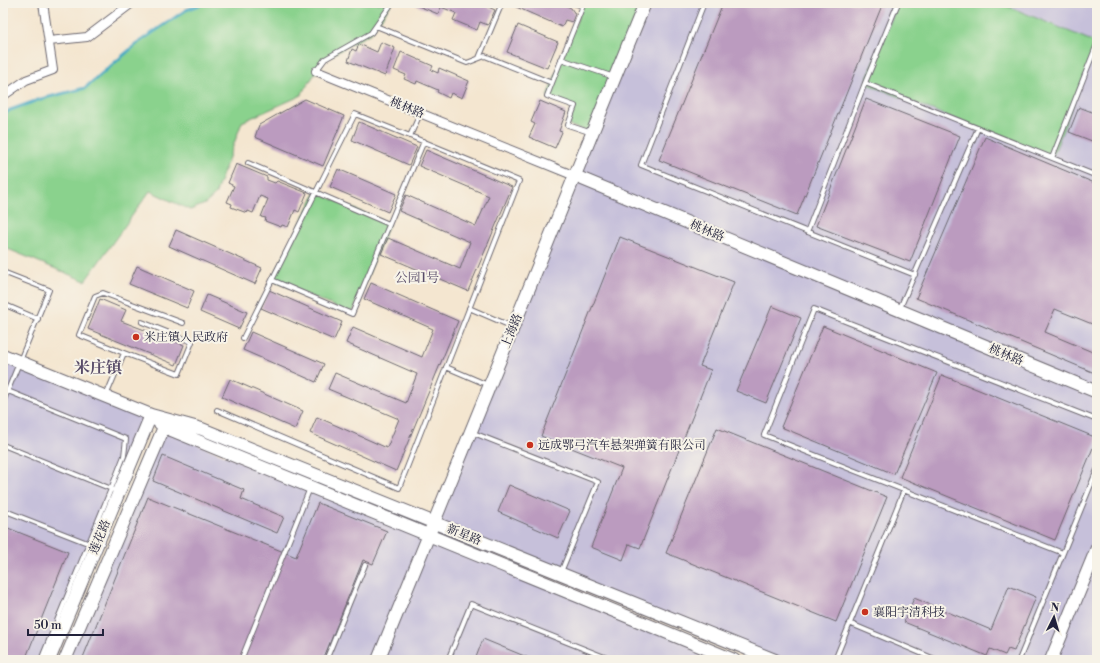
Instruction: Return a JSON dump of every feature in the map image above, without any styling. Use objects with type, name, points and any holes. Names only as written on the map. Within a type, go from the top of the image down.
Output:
[{"type":"street","points":[[3,96],[26,80],[53,70],[43,3]]},
{"type":"street","points":[[49,41],[87,37],[132,3]]},
{"type":"street","name":"上海路","points":[[378,660],[646,3]]},
{"type":"street","name":"桃林路","points":[[316,71],[575,176],[1097,392]]},
{"type":"street","points":[[3,355],[151,415],[164,427]]},
{"type":"street","name":"莲花路","points":[[49,660],[115,491],[151,415]]},
{"type":"street","name":"新星路","points":[[151,415],[202,429],[775,660]]},
{"type":"street","name":"莲花路","points":[[65,660],[164,427]]},
{"type":"street","name":"新星路","points":[[164,427],[310,488],[734,660]]},
{"type":"street","points":[[1051,660],[1097,548]]},
{"type":"lane","points":[[316,71],[325,58],[371,33],[392,3]]},
{"type":"lane","points":[[479,58],[502,3]]},
{"type":"lane","points":[[573,3],[583,5],[547,96],[575,106],[568,125],[592,133]]},
{"type":"lane","points":[[704,3],[641,165],[915,275]]},
{"type":"lane","points":[[807,232],[898,3]]},
{"type":"lane","points":[[376,26],[467,63],[486,56],[552,83]]},
{"type":"lane","points":[[1052,158],[1097,44]]},
{"type":"lane","points":[[561,59],[615,78]]},
{"type":"lane","points":[[865,83],[1097,176]]},
{"type":"lane","points":[[217,410],[399,488],[519,181],[355,114],[243,338]]},
{"type":"lane","points":[[410,136],[420,114]]},
{"type":"lane","points":[[899,310],[978,128]]},
{"type":"lane","points":[[272,280],[352,314],[424,141]]},
{"type":"lane","points":[[248,163],[389,224]]},
{"type":"lane","points":[[3,272],[49,290],[21,362],[3,402]]},
{"type":"lane","points":[[142,322],[192,342],[179,374],[79,335],[95,296],[103,293],[183,323]]},
{"type":"lane","points":[[3,304],[38,319]]},
{"type":"lane","points":[[469,308],[513,328]]},
{"type":"lane","points":[[1063,554],[764,435],[814,309],[1097,420]]},
{"type":"lane","points":[[106,397],[124,353]]},
{"type":"lane","points":[[446,367],[490,385]]},
{"type":"lane","points":[[3,389],[126,439],[124,456],[115,491],[3,444]]},
{"type":"lane","points":[[471,432],[598,482],[561,574]]},
{"type":"lane","points":[[1019,660],[1097,470]]},
{"type":"lane","points":[[241,660],[310,488]]},
{"type":"lane","points":[[835,660],[904,490]]},
{"type":"lane","points":[[3,510],[93,545],[41,660]]},
{"type":"lane","points":[[326,660],[365,565]]},
{"type":"lane","points":[[448,660],[471,604],[612,660]]},
{"type":"lane","points":[[849,624],[937,660]]},
{"type":"shaded area","points":[[645,3],[1097,3],[1097,660],[771,660],[434,523]]},
{"type":"shaded area","points":[[3,355],[151,415],[42,660],[3,660]]},
{"type":"shaded area","points":[[162,430],[734,660],[65,660]]},
{"type":"green space","points":[[205,3],[392,3],[371,33],[325,59],[300,96],[242,122],[215,195],[205,204],[190,210],[150,191],[85,281],[3,247],[3,115],[10,110],[41,99],[85,88],[139,42],[186,10]]},
{"type":"green space","points":[[584,3],[645,3],[592,133],[568,125],[575,106],[547,96]]},
{"type":"green space","points":[[898,3],[1000,3],[1097,43],[1052,158],[865,83]]},
{"type":"green space","points":[[316,192],[389,224],[352,314],[272,280]]},
{"type":"building","points":[[411,3],[484,3],[484,5],[495,10],[488,25],[480,22],[477,30],[453,20],[456,13],[441,7],[438,14]]},
{"type":"building","points":[[516,3],[560,3],[571,8],[575,14],[572,22],[565,20],[562,27],[514,6]]},
{"type":"building","points":[[723,3],[883,3],[797,215],[659,160]]},
{"type":"building","points":[[518,25],[558,42],[547,68],[507,52]]},
{"type":"building","points":[[381,42],[395,48],[385,76],[348,61],[352,49],[356,51],[359,44],[377,52]]},
{"type":"building","points":[[401,52],[433,66],[431,70],[438,73],[439,68],[469,81],[462,98],[451,93],[449,98],[437,92],[438,90],[417,81],[416,84],[404,79],[406,75],[394,70]]},
{"type":"building","points":[[305,99],[344,116],[323,166],[255,137],[259,125]]},
{"type":"building","points":[[866,99],[960,136],[910,262],[816,226]]},
{"type":"building","points":[[540,101],[566,112],[559,131],[562,132],[555,148],[529,137],[535,124],[531,122]]},
{"type":"building","points":[[1079,107],[1097,114],[1097,143],[1069,132]]},
{"type":"building","points":[[359,122],[417,147],[409,165],[352,140]]},
{"type":"building","points":[[985,137],[1097,184],[1097,326],[1055,309],[1045,332],[1097,354],[1097,374],[916,298]]},
{"type":"building","points":[[426,150],[512,187],[468,291],[381,254],[388,238],[460,269],[470,242],[399,211],[406,195],[476,226],[489,196],[419,166]]},
{"type":"building","points":[[236,164],[267,177],[267,180],[275,183],[277,181],[307,193],[299,212],[295,210],[288,227],[282,225],[281,227],[265,221],[266,218],[261,217],[268,199],[260,196],[253,213],[248,211],[247,213],[231,207],[232,204],[227,202],[234,186],[228,183]]},
{"type":"building","points":[[338,169],[396,194],[388,212],[330,187]]},
{"type":"building","points":[[176,230],[262,268],[255,284],[169,246]]},
{"type":"building","points":[[620,237],[734,282],[700,366],[711,370],[640,548],[629,544],[623,560],[591,547],[622,468],[541,436]]},
{"type":"building","points":[[137,266],[194,291],[187,308],[129,284]]},
{"type":"building","points":[[371,283],[458,321],[396,471],[310,433],[317,417],[387,448],[399,419],[328,389],[335,373],[406,403],[417,374],[346,343],[353,327],[422,357],[433,329],[364,299]]},
{"type":"building","points":[[269,290],[342,322],[334,340],[261,308]]},
{"type":"building","points":[[207,295],[247,312],[239,329],[200,312]]},
{"type":"building","name":"米庄镇人民政府","points":[[100,299],[126,310],[121,321],[184,345],[176,365],[88,329]]},
{"type":"building","points":[[772,306],[801,318],[766,403],[736,391]]},
{"type":"building","points":[[823,326],[937,373],[894,474],[781,427]]},
{"type":"building","points":[[251,332],[324,364],[316,382],[243,350]]},
{"type":"building","points":[[942,375],[1097,438],[1055,540],[900,477]]},
{"type":"building","points":[[230,379],[303,411],[295,429],[222,397]]},
{"type":"building","points":[[717,428],[887,497],[836,622],[666,553]]},
{"type":"building","points":[[163,456],[244,490],[241,499],[284,517],[277,533],[153,481]]},
{"type":"building","points":[[509,485],[570,511],[558,538],[498,512]]},
{"type":"building","points":[[148,497],[296,557],[318,503],[387,531],[373,564],[363,560],[323,660],[82,660]]},
{"type":"building","points":[[3,526],[68,552],[25,660],[3,660]]},
{"type":"building","points":[[1009,586],[1036,597],[1014,651],[1008,649],[1005,655],[990,649],[987,656],[904,622],[914,598],[991,630]]},
{"type":"building","points":[[483,639],[534,660],[475,660]]},
{"type":"waterway","points":[[3,115],[10,110],[41,99],[85,88],[139,42],[186,10],[205,3]]},
{"type":"place","name":"米庄镇人民政府","points":[[136,337]]},
{"type":"place","name":"远成鄂弓汽车悬架弹簧有限公司","points":[[530,445]]},
{"type":"place","name":"襄阳宇清科技","points":[[865,612]]},
{"type":"district","name":"公园1号","points":[[417,278]]},
{"type":"district","name":"米庄镇","points":[[98,368]]}]
